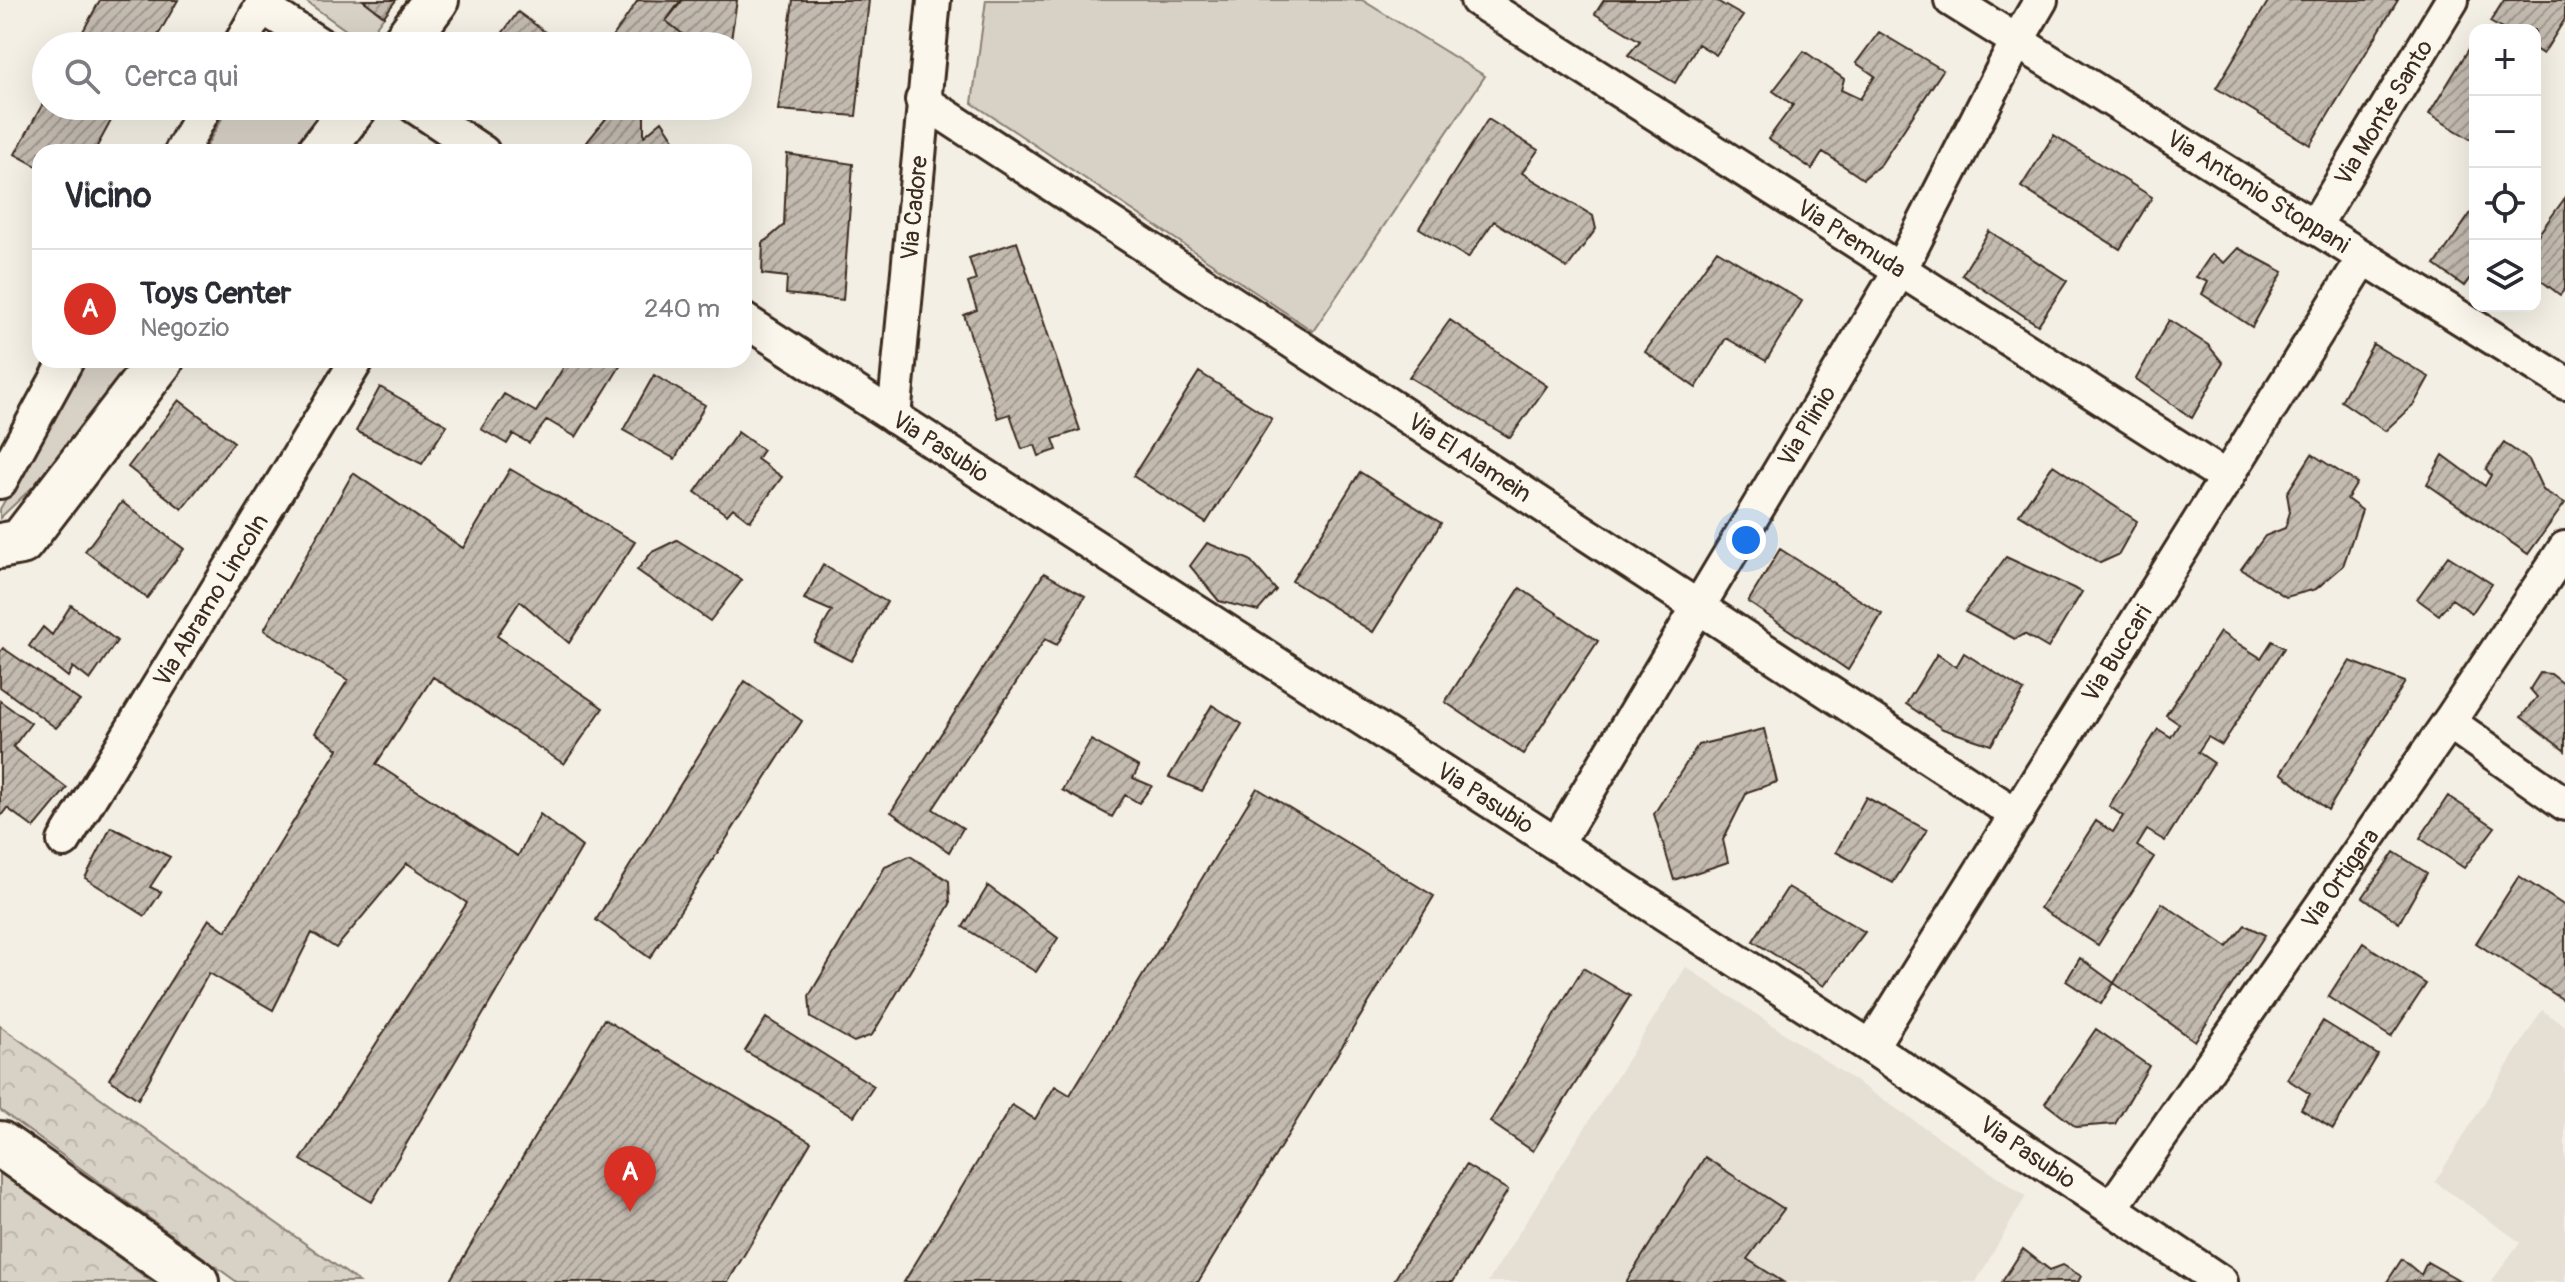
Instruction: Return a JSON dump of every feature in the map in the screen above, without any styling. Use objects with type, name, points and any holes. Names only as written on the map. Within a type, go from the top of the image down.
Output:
[{"type":"street","points":[[412,32],[436,0]]},
{"type":"street","name":"Via Cadore","points":[[894,417],[934,0]]},
{"type":"street","name":"Via Premuda","points":[[1477,0],[2227,478]]},
{"type":"street","name":"Via Antonio Stoppani","points":[[1951,0],[2565,383]]},
{"type":"street","name":"Via Plinio","points":[[1557,843],[1900,270],[2041,0]]},
{"type":"street","name":"Via Monte Santo","points":[[2314,227],[2452,0]]},
{"type":"street","points":[[247,32],[263,3],[303,32]]},
{"type":"street","name":"Via El Alamein","points":[[922,100],[2017,815]]},
{"type":"street","points":[[185,144],[198,120]]},
{"type":"street","points":[[326,144],[344,120]]},
{"type":"street","points":[[435,120],[471,144]]},
{"type":"street","name":"Via Buccari","points":[[1871,1047],[2363,259]]},
{"type":"street","name":"Via Pasubio","points":[[752,325],[1871,1047],[2221,1282]]},
{"type":"street","points":[[0,482],[63,368]]},
{"type":"street","points":[[0,546],[21,542],[155,368]]},
{"type":"street","name":"Via Abramo Lincoln","points":[[64,841],[352,368]]},
{"type":"street","name":"Via Ortigara","points":[[2112,1207],[2449,722],[2565,548]]},
{"type":"street","points":[[2449,722],[2565,804]]},
{"type":"street","points":[[0,1144],[196,1282]]},
{"type":"shaded area","points":[[1686,967],[2026,1196],[1976,1282],[1488,1282]]},
{"type":"shaded area","points":[[2542,1010],[2565,1026],[2565,1282],[2491,1282],[2520,1242],[2435,1182]]},
{"type":"green space","points":[[304,0],[363,0],[384,16],[372,32],[349,32]]},
{"type":"green space","points":[[986,0],[1362,0],[1485,76],[1313,331],[972,103]]},
{"type":"green space","points":[[221,120],[323,120],[305,144],[208,144]]},
{"type":"green space","points":[[80,368],[136,368],[79,443],[0,518],[0,509]]},
{"type":"green space","points":[[0,1026],[359,1282],[237,1282],[0,1110]]},
{"type":"green space","points":[[0,1170],[152,1282],[0,1282]]},
{"type":"building","points":[[100,0],[178,0],[160,32],[83,32]]},
{"type":"building","points":[[363,0],[396,0],[384,16]]},
{"type":"building","points":[[638,0],[682,1],[666,21],[680,32],[616,32]]},
{"type":"building","points":[[681,0],[737,0],[732,32],[680,32],[666,21]]},
{"type":"building","points":[[793,0],[869,0],[856,116],[778,110]]},
{"type":"building","points":[[1604,0],[1715,0],[1743,16],[1716,55],[1698,44],[1675,83],[1628,55],[1640,41],[1595,14]]},
{"type":"building","points":[[2269,0],[2398,0],[2310,145],[2216,88]]},
{"type":"building","points":[[2504,0],[2565,0],[2565,19],[2543,54],[2541,24],[2490,22]]},
{"type":"building","points":[[518,12],[545,32],[503,32]]},
{"type":"building","points":[[1879,32],[1943,70],[1881,164],[1863,179],[1823,152],[1812,169],[1768,139],[1793,105],[1773,91],[1804,51],[1844,79],[1841,90],[1860,99],[1875,76],[1856,63]]},
{"type":"building","points":[[2469,49],[2469,138],[2429,114]]},
{"type":"building","points":[[1488,119],[1538,150],[1522,173],[1593,216],[1596,229],[1567,268],[1494,221],[1468,258],[1419,228]]},
{"type":"building","points":[[34,120],[111,120],[98,144],[32,144],[32,164],[15,154]]},
{"type":"building","points":[[605,120],[644,120],[644,136],[662,121],[676,142],[697,143],[697,144],[585,144]]},
{"type":"building","points":[[2054,135],[2152,197],[2120,249],[2021,187]]},
{"type":"building","points":[[787,154],[853,164],[843,300],[786,294],[787,277],[762,274],[763,243],[784,225]]},
{"type":"building","points":[[2565,198],[2565,289],[2560,295],[2541,281],[2541,231]]},
{"type":"building","points":[[2469,216],[2469,279],[2464,286],[2435,265]]},
{"type":"building","points":[[1989,231],[2067,281],[2038,325],[1962,275]]},
{"type":"building","points":[[1017,242],[1080,430],[1053,439],[1057,450],[1039,456],[1035,445],[1022,449],[1010,414],[998,418],[964,315],[977,310],[968,283],[976,280],[969,258]]},
{"type":"building","points":[[2238,248],[2283,272],[2252,327],[2202,294],[2208,282],[2196,277],[2212,254],[2224,263]]},
{"type":"building","points":[[1717,250],[1802,301],[1766,361],[1726,338],[1696,388],[1645,352]]},
{"type":"building","points":[[1450,320],[1547,386],[1510,438],[1409,377]]},
{"type":"building","points":[[2169,320],[2208,345],[2223,363],[2192,418],[2136,379]]},
{"type":"building","points":[[2373,344],[2429,377],[2414,404],[2385,431],[2341,401]]},
{"type":"building","points":[[563,368],[619,368],[576,437],[547,420],[529,443],[513,434],[507,444],[481,429],[504,394],[536,412]]},
{"type":"building","points":[[1199,372],[1272,419],[1206,523],[1133,476]]},
{"type":"building","points":[[654,375],[705,405],[675,459],[623,430]]},
{"type":"building","points":[[380,387],[447,425],[422,464],[356,431]]},
{"type":"building","points":[[179,400],[234,442],[182,509],[128,467]]},
{"type":"building","points":[[738,432],[763,450],[757,459],[782,477],[750,521],[733,508],[727,515],[695,492]]},
{"type":"building","points":[[2504,443],[2529,460],[2543,490],[2565,503],[2528,554],[2427,484],[2443,455],[2485,486],[2491,475],[2486,469]]},
{"type":"building","points":[[2312,454],[2357,483],[2347,499],[2362,510],[2343,566],[2316,589],[2286,597],[2241,569],[2265,536],[2285,528],[2290,512],[2287,493]]},
{"type":"building","points":[[2053,465],[2137,521],[2118,555],[2100,563],[2019,514]]},
{"type":"building","points":[[510,469],[635,542],[569,643],[520,601],[497,636],[603,708],[564,764],[433,677],[376,764],[518,856],[540,814],[582,847],[372,1202],[301,1160],[467,903],[407,863],[336,948],[312,933],[273,1010],[209,973],[138,1099],[109,1079],[209,919],[226,931],[338,749],[315,733],[348,680],[264,630],[353,473],[463,548]]},
{"type":"building","points":[[1360,472],[1441,523],[1373,632],[1292,581]]},
{"type":"building","points":[[122,502],[184,549],[147,598],[85,551]]},
{"type":"building","points":[[677,540],[742,580],[710,621],[637,570],[652,552]]},
{"type":"building","points":[[1207,543],[1250,560],[1276,590],[1258,611],[1219,601],[1190,566]]},
{"type":"building","points":[[1780,549],[1882,614],[1848,670],[1748,602]]},
{"type":"building","points":[[2448,556],[2492,584],[2472,613],[2452,599],[2439,615],[2417,599]]},
{"type":"building","points":[[2006,557],[2082,592],[2048,648],[2024,634],[2015,639],[1965,612]]},
{"type":"building","points":[[823,565],[887,602],[851,661],[814,642],[832,611],[804,599]]},
{"type":"building","points":[[1044,573],[1085,596],[1057,645],[1045,639],[933,809],[963,828],[949,852],[891,812]]},
{"type":"building","points":[[1520,588],[1598,641],[1523,754],[1445,702]]},
{"type":"building","points":[[71,605],[117,641],[90,680],[73,667],[68,677],[29,646],[43,627],[52,635]]},
{"type":"building","points":[[2220,632],[2261,658],[2272,641],[2284,648],[2222,745],[2208,737],[2198,752],[2214,763],[2165,841],[2147,830],[2137,846],[2154,857],[2098,945],[2040,908],[2096,821],[2113,832],[2123,816],[2109,806],[2158,729],[2171,737],[2179,724],[2166,715]]},
{"type":"building","points":[[3,648],[80,701],[56,728],[0,687],[0,652]]},
{"type":"building","points":[[1964,653],[2024,691],[1991,745],[1943,729],[1906,704],[1937,654],[1956,667]]},
{"type":"building","points":[[2350,661],[2405,682],[2328,810],[2281,773]]},
{"type":"building","points":[[2540,673],[2551,674],[2565,685],[2565,751],[2521,717],[2537,697],[2530,689]]},
{"type":"building","points":[[745,681],[802,721],[650,958],[596,920]]},
{"type":"building","points":[[0,701],[31,723],[13,747],[67,788],[34,828],[7,808],[0,817]]},
{"type":"building","points":[[1212,705],[1242,724],[1202,791],[1169,777]]},
{"type":"building","points":[[1764,729],[1777,782],[1747,792],[1723,840],[1728,862],[1674,880],[1654,814],[1698,745]]},
{"type":"building","points":[[1091,740],[1139,767],[1133,778],[1152,786],[1139,803],[1125,795],[1112,817],[1062,790]]},
{"type":"building","points":[[1257,788],[1434,896],[1198,1282],[904,1282],[1012,1105],[1035,1119],[1055,1086],[1070,1095]]},
{"type":"building","points":[[2448,796],[2495,827],[2464,868],[2420,838]]},
{"type":"building","points":[[1866,797],[1927,830],[1893,883],[1836,852]]},
{"type":"building","points":[[111,827],[170,857],[150,887],[161,892],[145,916],[85,878]]},
{"type":"building","points":[[2394,852],[2427,873],[2399,923],[2363,897]]},
{"type":"building","points":[[910,856],[949,881],[950,904],[872,1035],[854,1042],[811,1018],[809,996],[885,867]]},
{"type":"building","points":[[2519,876],[2565,906],[2565,1001],[2476,943]]},
{"type":"building","points":[[988,886],[1058,938],[1036,972],[963,927]]},
{"type":"building","points":[[1788,887],[1865,932],[1824,986],[1753,941]]},
{"type":"building","points":[[2162,903],[2227,947],[2245,925],[2265,935],[2195,1041],[2114,983]]},
{"type":"building","points":[[2363,943],[2426,984],[2391,1037],[2328,997]]},
{"type":"building","points":[[2080,958],[2114,983],[2101,1004],[2066,981]]},
{"type":"building","points":[[1583,968],[1630,996],[1533,1151],[1490,1122]]},
{"type":"building","points":[[766,1018],[874,1086],[854,1116],[745,1051]]},
{"type":"building","points":[[604,1019],[811,1142],[728,1282],[449,1282]]},
{"type":"building","points":[[2323,1021],[2378,1055],[2333,1129],[2301,1109],[2310,1094],[2287,1079]]},
{"type":"building","points":[[2096,1029],[2149,1066],[2115,1124],[2076,1127],[2045,1103]]},
{"type":"building","points":[[1705,1157],[1784,1209],[1747,1259],[1783,1282],[1626,1282]]},
{"type":"building","points":[[1466,1165],[1508,1190],[1453,1282],[1393,1282]]},
{"type":"building","points":[[2023,1249],[2050,1270],[2063,1265],[2081,1276],[2078,1282],[2002,1282]]},
{"type":"building","points":[[2402,1259],[2421,1275],[2427,1262],[2459,1280],[2387,1282]]},
{"type":"place","name":"Toys Center","points":[[630,1212]]}]
